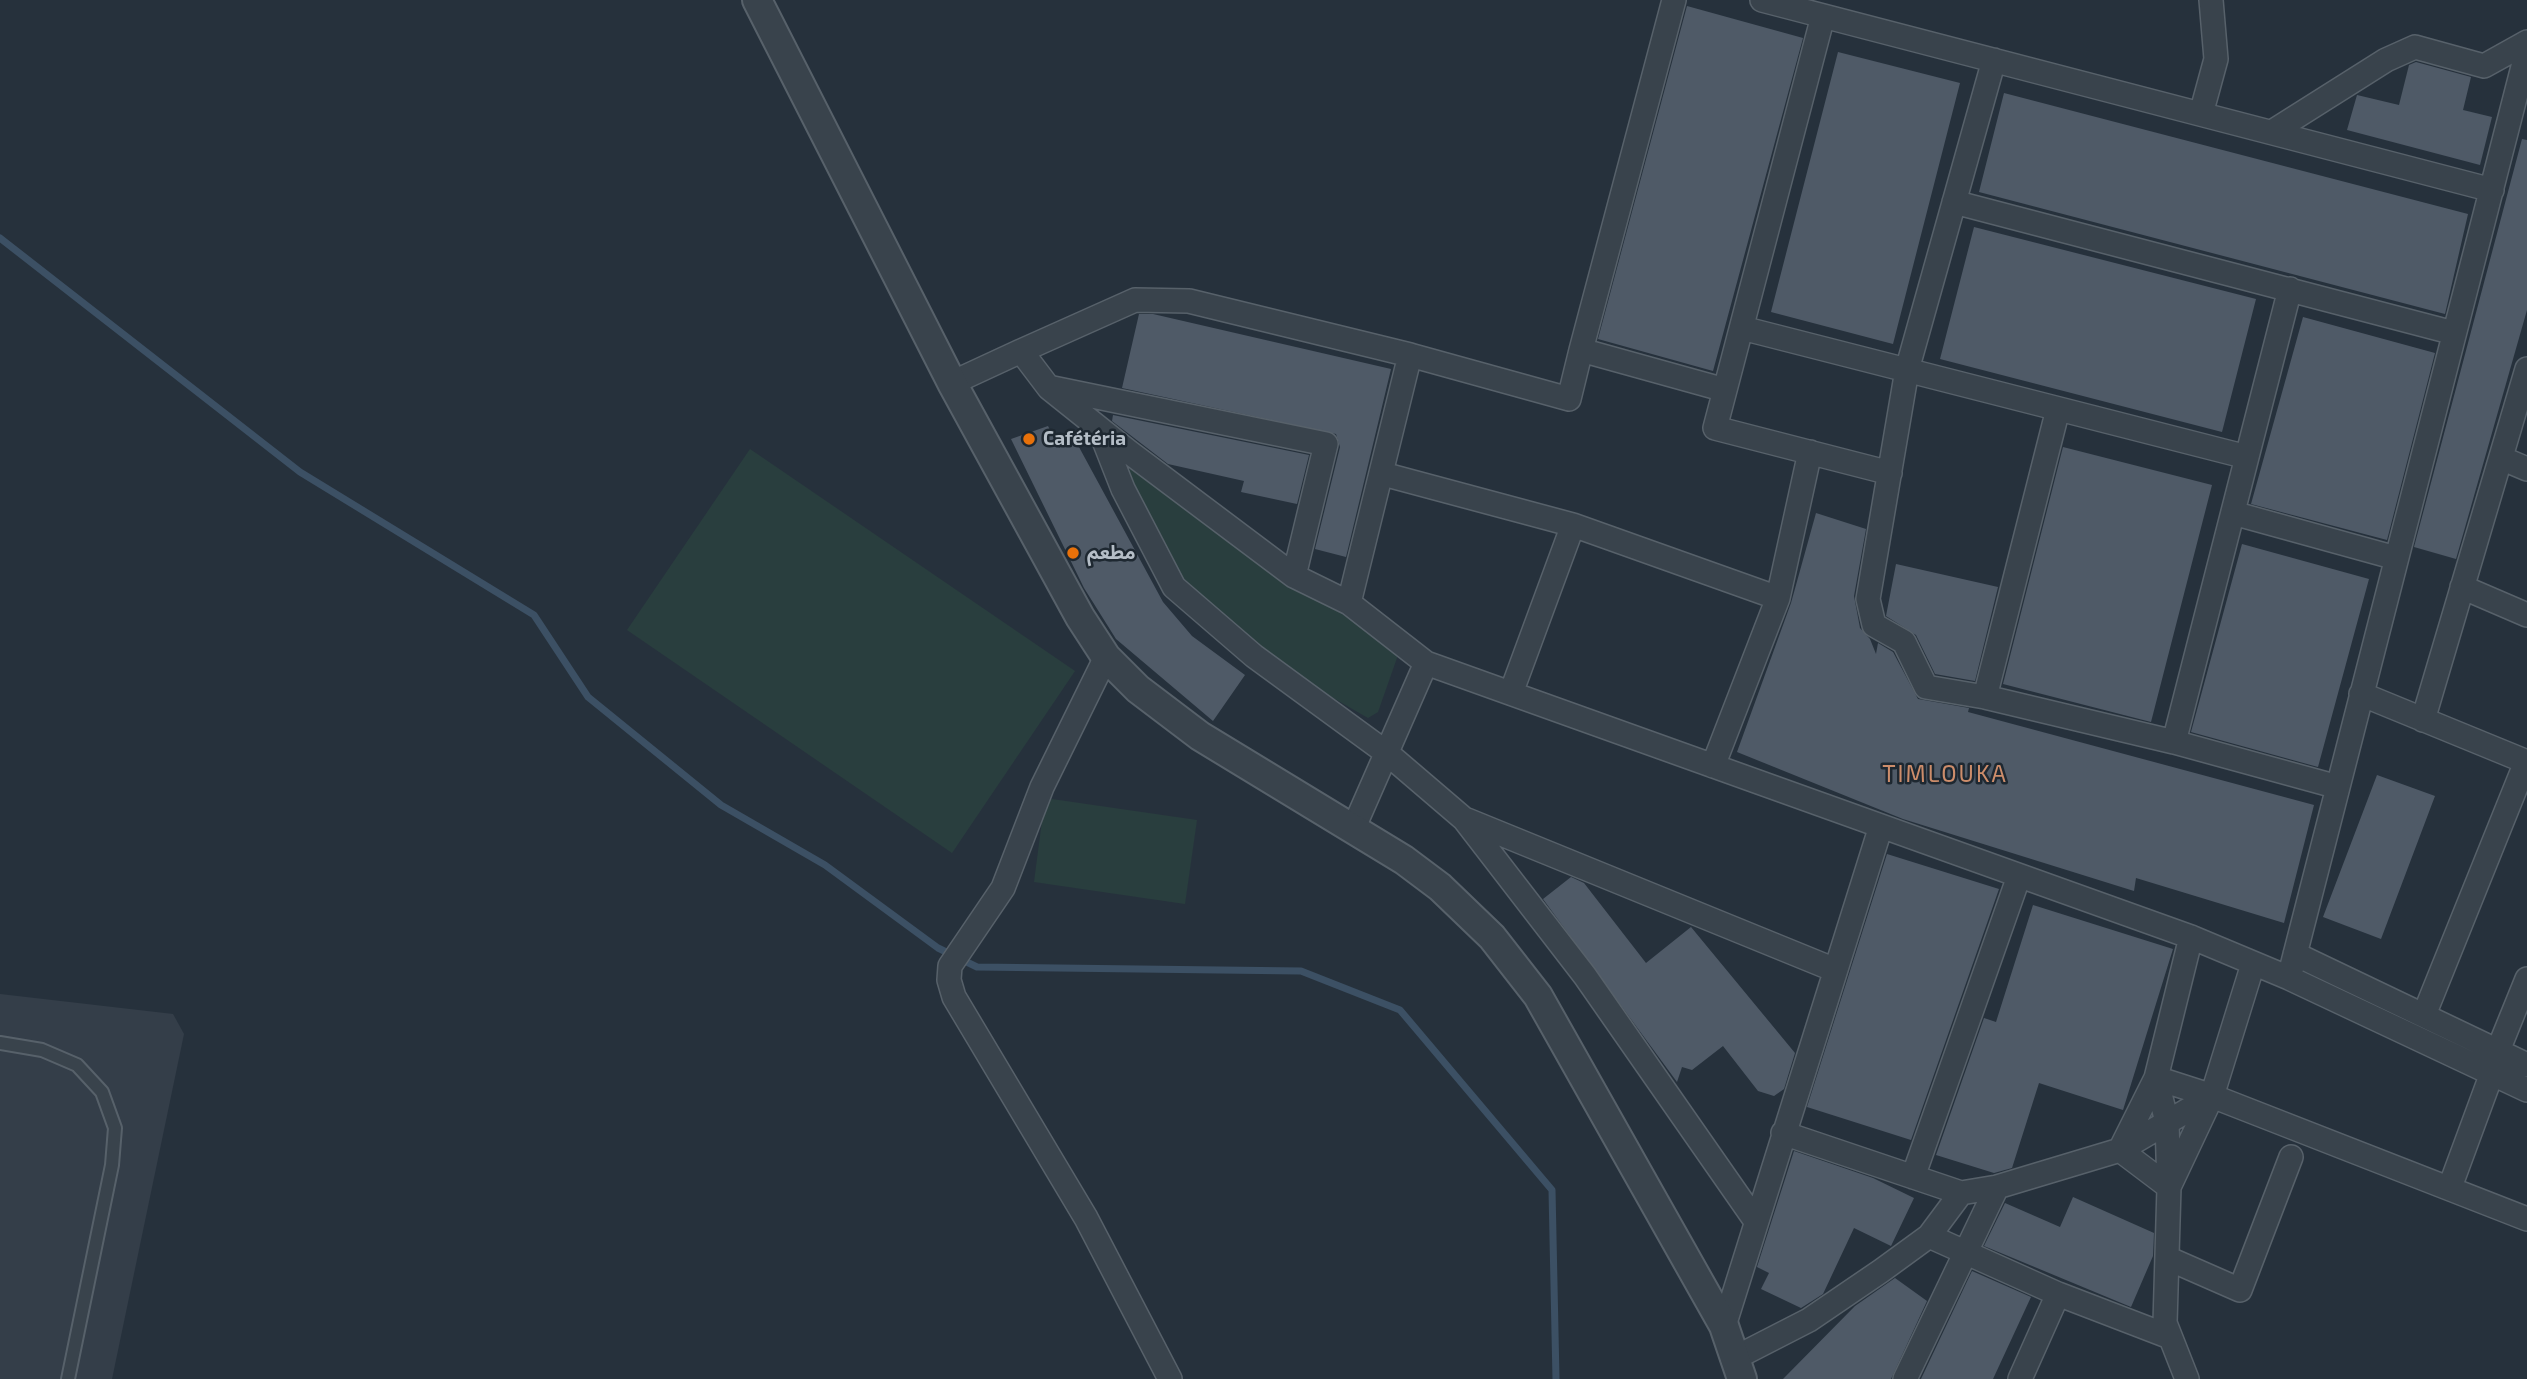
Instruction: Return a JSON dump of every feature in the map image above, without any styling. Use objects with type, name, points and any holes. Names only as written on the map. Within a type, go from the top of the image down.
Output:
[{"type":"street","points":[[757,0],[952,383],[1080,617],[1106,657],[1173,718],[1354,827],[1440,887],[1492,937],[1538,996],[1724,1326],[1737,1369],[1929,1236],[1961,1194]]},
{"type":"street","points":[[952,383],[1136,300],[1189,301],[1410,355],[1569,399],[1674,0]]},
{"type":"street","points":[[1762,0],[2491,190]]},
{"type":"street","points":[[2201,114],[2216,59],[2211,0]]},
{"type":"street","points":[[1824,16],[1715,428],[1891,473]]},
{"type":"street","points":[[2272,132],[2386,60],[2415,47],[2484,66],[2527,42]]},
{"type":"street","points":[[2288,978],[2527,51]]},
{"type":"street","points":[[1994,60],[1908,370],[1868,599],[1874,625],[1904,642],[1926,687],[1985,697],[2174,742],[2337,787]]},
{"type":"street","points":[[1955,202],[2454,333]]},
{"type":"street","points":[[2174,742],[2290,289]]},
{"type":"street","points":[[1742,328],[2247,457]]},
{"type":"street","points":[[1581,350],[1725,390]]},
{"type":"street","points":[[1021,351],[1049,387],[1099,427],[1294,576],[1349,603],[1426,663],[2191,937],[2495,1063],[2527,1065]]},
{"type":"street","points":[[1349,603],[1383,474],[1410,355]]},
{"type":"street","points":[[2423,720],[2527,369]]},
{"type":"street","points":[[1049,387],[1326,444],[1294,576]]},
{"type":"street","points":[[1985,697],[2058,409]]},
{"type":"street","points":[[1099,427],[1124,489],[1174,587],[1254,656],[1388,754],[1464,819],[1585,976],[1755,1220]]},
{"type":"street","points":[[1713,766],[1778,598],[1810,452]]},
{"type":"street","points":[[2501,458],[2527,469]]},
{"type":"street","points":[[1383,474],[1573,525],[1778,598]]},
{"type":"street","points":[[2233,513],[2396,558]]},
{"type":"street","points":[[1511,694],[1573,525]]},
{"type":"street","points":[[2462,587],[2527,614]]},
{"type":"street","points":[[1106,657],[1042,787],[1003,888],[950,966],[949,980],[954,997],[1086,1218],[1170,1379]]},
{"type":"street","points":[[1354,827],[1426,663]]},
{"type":"street","points":[[2361,695],[2526,762],[2424,1015]]},
{"type":"street","points":[[1464,819],[1835,970]]},
{"type":"street","points":[[1724,1326],[1755,1220],[1881,826]]},
{"type":"street","points":[[1913,1177],[2018,876]]},
{"type":"street","points":[[2120,1150],[2156,1078],[2191,937]]},
{"type":"street","points":[[2295,954],[2424,1015],[2495,1063],[2527,1090]]},
{"type":"street","points":[[2169,1187],[2212,1096],[2253,964]]},
{"type":"street","points":[[2450,1187],[2527,979]]},
{"type":"street","points":[[2156,1078],[2212,1096],[2527,1219]]},
{"type":"street","points":[[2156,1078],[2167,1122],[2169,1187],[2165,1323],[2187,1379]]},
{"type":"street","points":[[1783,1133],[1961,1194],[1997,1187],[2120,1150],[2212,1096]]},
{"type":"street","points":[[2120,1150],[2169,1187]]},
{"type":"street","points":[[2167,1258],[2240,1290],[2291,1157]]},
{"type":"street","points":[[1905,1379],[1997,1187]]},
{"type":"street","points":[[1929,1236],[2057,1294],[2170,1337]]},
{"type":"street","points":[[2020,1379],[2057,1294]]},
{"type":"lane","points":[[0,1043],[42,1050],[76,1065],[102,1092],[115,1128],[112,1165],[68,1379]]},
{"type":"shaded area","points":[[0,994],[173,1014],[184,1034],[112,1379],[0,1379]]},
{"type":"green space","points":[[750,449],[1075,671],[952,853],[627,630]]},
{"type":"green space","points":[[1131,469],[1275,572],[1393,646],[1398,655],[1378,712],[1368,718],[1302,680],[1181,588],[1126,470]]},
{"type":"green space","points":[[1045,798],[1197,820],[1185,904],[1034,882]]},
{"type":"building","points":[[1687,6],[1803,38],[1713,371],[1598,339]]},
{"type":"building","points":[[1838,52],[1960,83],[1893,344],[1771,312]]},
{"type":"building","points":[[2416,62],[2471,77],[2463,110],[2492,117],[2480,165],[2347,130],[2357,95],[2399,105],[2409,65]]},
{"type":"building","points":[[2004,93],[2468,214],[2445,314],[1979,192]]},
{"type":"building","points":[[2522,139],[2527,140],[2527,310],[2456,559],[2414,547]]},
{"type":"building","points":[[1974,227],[2256,299],[2222,432],[1940,359]]},
{"type":"building","points":[[1139,314],[1153,314],[1391,369],[1346,557],[1315,549],[1340,447],[1336,434],[1122,388]]},
{"type":"building","points":[[2303,317],[2435,353],[2387,540],[2251,504]]},
{"type":"building","points":[[1113,415],[1309,455],[1297,504],[1241,492],[1244,481],[1168,464],[1112,421]]},
{"type":"building","points":[[1048,426],[1059,448],[1073,436],[1163,602],[1192,636],[1245,675],[1213,721],[1116,639],[1084,588],[1011,439]]},
{"type":"building","points":[[2063,447],[2212,485],[2151,722],[2003,684]]},
{"type":"building","points":[[1816,513],[1866,529],[1854,596],[1860,628],[1870,639],[1876,654],[1878,643],[1893,652],[1918,699],[1969,708],[1968,712],[2314,805],[2284,923],[2136,878],[2134,891],[1903,819],[1737,752],[1791,603]]},
{"type":"building","points":[[2242,544],[2369,579],[2318,767],[2191,732]]},
{"type":"building","points":[[1896,564],[1998,587],[1975,681],[1935,674],[1916,635],[1886,616]]},
{"type":"building","points":[[2377,775],[2435,796],[2381,939],[2323,917]]},
{"type":"building","points":[[1887,854],[1999,889],[1911,1140],[1807,1107]]},
{"type":"building","points":[[1571,877],[1584,883],[1646,963],[1691,927],[1795,1053],[1784,1089],[1774,1096],[1758,1091],[1723,1046],[1692,1070],[1682,1067],[1677,1082],[1543,899]]},
{"type":"building","points":[[2033,905],[2173,949],[2123,1110],[2039,1083],[2012,1168],[1994,1173],[1936,1155],[1984,1018],[1996,1022]]},
{"type":"building","points":[[1794,1151],[1873,1178],[1914,1198],[1891,1246],[1854,1228],[1823,1294],[1801,1308],[1761,1289],[1769,1273],[1757,1267]]},
{"type":"building","points":[[2073,1197],[2154,1233],[2153,1256],[2131,1307],[1984,1246],[2005,1203],[2060,1227]]},
{"type":"building","points":[[1972,1271],[2031,1297],[1993,1379],[1921,1379]]},
{"type":"building","points":[[1895,1278],[1927,1301],[1891,1379],[1783,1379],[1855,1306]]},
{"type":"waterway","points":[[0,238],[300,472],[534,615],[588,697],[721,805],[825,865],[938,948],[977,967],[1301,971],[1400,1010],[1552,1190],[1556,1379]]},
{"type":"place","name":"Cafétéria","points":[[1029,439]]},
{"type":"place","name":"مطعم","points":[[1073,553]]},
{"type":"district","name":"TIMLOUKA","points":[[1945,774]]}]
